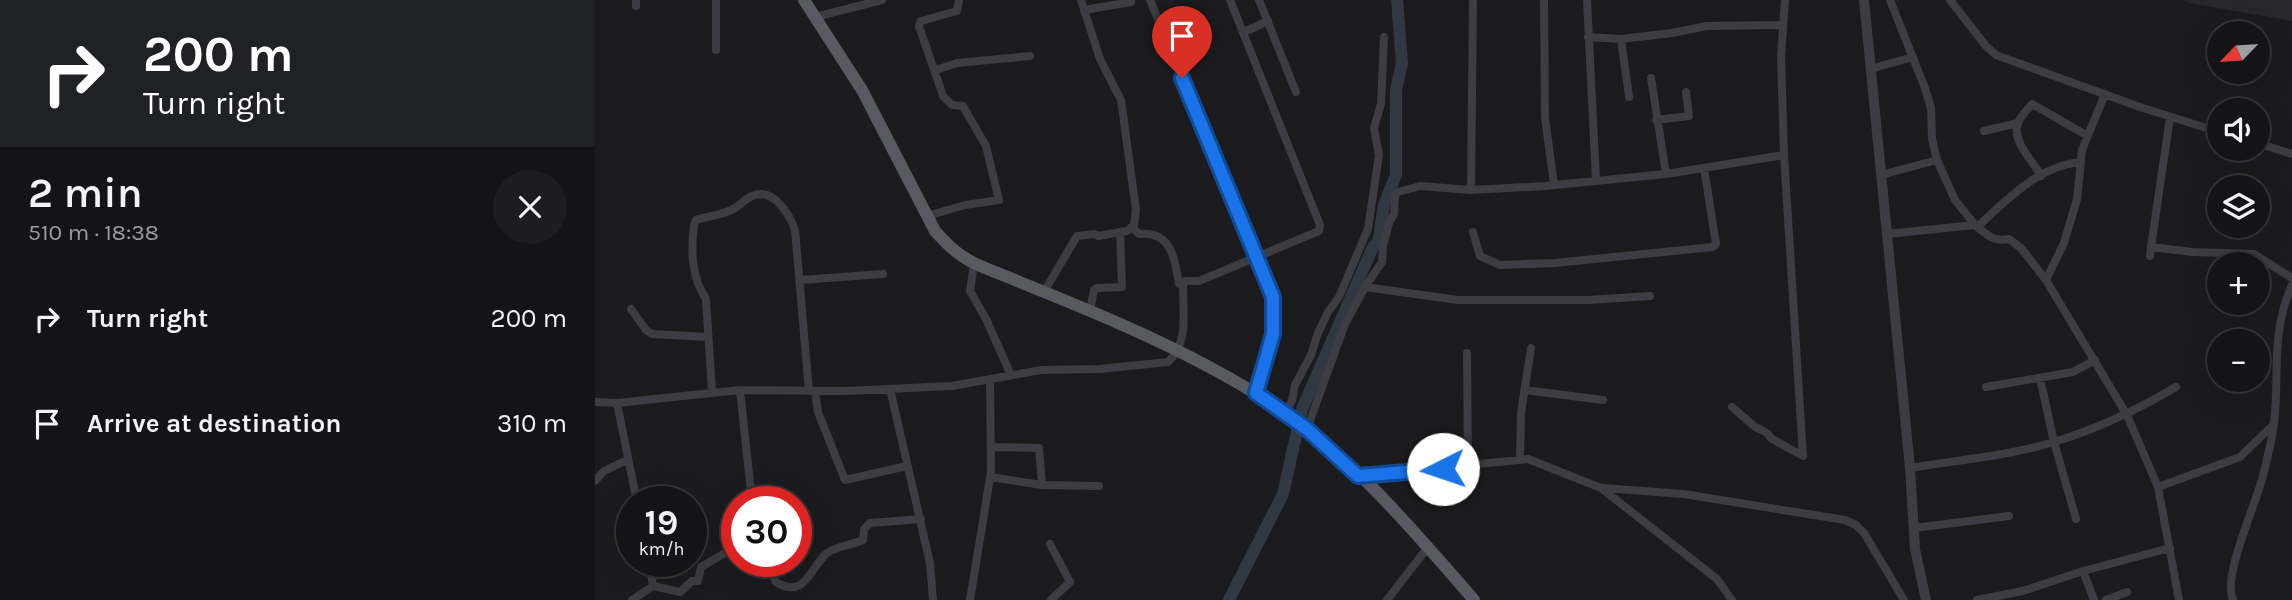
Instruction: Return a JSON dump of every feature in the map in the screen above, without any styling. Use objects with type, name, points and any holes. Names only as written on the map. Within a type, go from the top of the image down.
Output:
[{"type":"main road","points":[[804,0],[862,90],[927,216],[949,247],[974,263],[1090,311],[1256,393],[1305,428],[1358,476],[1474,600]]},
{"type":"street","points":[[716,0],[716,50]]},
{"type":"street","points":[[815,17],[882,0]]},
{"type":"street","points":[[927,216],[965,205],[999,200],[986,146],[963,106],[952,105],[943,96],[919,26],[921,21],[957,11],[959,0]]},
{"type":"street","points":[[1081,0],[1100,59],[1121,100],[1136,211],[1132,227]]},
{"type":"street","points":[[1151,0],[1273,297],[1273,334],[1256,393]]},
{"type":"street","points":[[595,402],[617,403],[712,391],[952,386],[1041,370],[1100,369],[1168,362],[1184,334],[1185,281],[1199,281],[1319,231],[1320,225],[1230,0]]},
{"type":"street","points":[[1259,0],[1296,92]]},
{"type":"street","points":[[1471,190],[1473,0]]},
{"type":"street","points":[[1544,0],[1545,118],[1554,184]]},
{"type":"street","points":[[1587,0],[1596,180]]},
{"type":"street","points":[[1733,407],[1772,439],[1803,456],[1784,155],[1782,25],[1785,0]]},
{"type":"street","points":[[1864,0],[1918,573],[1926,600]]},
{"type":"street","points":[[1890,0],[1931,108],[1937,160],[1955,200],[1976,226],[1997,242],[2009,239],[2014,242],[2046,280],[2127,415],[2158,487],[2179,600]]},
{"type":"street","points":[[1950,0],[1991,51],[2207,128]]},
{"type":"street","points":[[1084,10],[1131,2]]},
{"type":"street","points":[[1244,32],[1268,21]]},
{"type":"street","points":[[1588,37],[1621,38],[1707,26],[1782,25]]},
{"type":"street","points":[[1285,413],[1318,333],[1339,297],[1368,229],[1379,155],[1374,128],[1381,104],[1384,37]]},
{"type":"street","points":[[1621,38],[1629,97]]},
{"type":"street","points":[[936,70],[957,63],[1030,56]]},
{"type":"street","points":[[1870,69],[1913,57]]},
{"type":"street","points":[[1651,78],[1666,174]]},
{"type":"street","points":[[1656,120],[1689,116],[1686,92]]},
{"type":"street","points":[[2046,280],[2064,243],[2077,199],[2080,162],[2086,135],[2105,94]]},
{"type":"street","points":[[2041,176],[2025,153],[2017,130],[2018,123],[2032,104],[2086,135]]},
{"type":"street","points":[[2150,256],[2170,117]]},
{"type":"street","points":[[1984,131],[2018,123]]},
{"type":"street","points":[[2270,148],[2292,154]]},
{"type":"street","points":[[1305,428],[1346,324],[1365,286],[1383,262],[1383,246],[1395,211],[1396,194],[1420,186],[1471,190],[1666,174],[1784,155]]},
{"type":"street","points":[[1881,175],[1937,160]]},
{"type":"street","points":[[1887,234],[1976,226],[2024,184],[2057,168],[2080,162]]},
{"type":"street","points":[[1473,232],[1480,256],[1500,265],[1555,263],[1713,247],[1716,244],[1704,168]]},
{"type":"street","points":[[712,391],[706,299],[700,290],[692,260],[696,220],[730,211],[758,194],[766,195],[784,208],[795,230],[812,391],[845,480],[907,466]]},
{"type":"street","points":[[1044,292],[1077,236],[1098,236],[1132,227]]},
{"type":"street","points":[[1132,227],[1139,234],[1151,232],[1163,239],[1175,258],[1179,284],[1183,286]]},
{"type":"street","points":[[1090,311],[1094,290],[1122,287],[1120,232]]},
{"type":"street","points":[[2151,247],[2193,252],[2254,254],[2292,278]]},
{"type":"street","points":[[974,263],[970,291],[1011,375]]},
{"type":"street","points":[[800,280],[883,274]]},
{"type":"street","points":[[2233,600],[2229,592],[2231,575],[2263,475],[2274,425],[2277,330],[2283,305],[2292,285]]},
{"type":"street","points":[[1365,286],[1458,300],[1589,300],[1650,296]]},
{"type":"street","points":[[631,309],[652,334],[709,337]]},
{"type":"street","points":[[1520,458],[1521,413],[1531,348]]},
{"type":"street","points":[[1467,353],[1468,466]]},
{"type":"street","points":[[1986,387],[2077,371],[2095,360]]},
{"type":"street","points":[[2040,378],[2075,519]]},
{"type":"street","points":[[970,600],[991,477],[990,379]]},
{"type":"street","points":[[1910,468],[2054,442],[2127,415],[2176,387]]},
{"type":"street","points":[[890,389],[930,562],[933,600]]},
{"type":"street","points":[[740,390],[749,486]]},
{"type":"street","points":[[1525,390],[1604,400]]},
{"type":"street","points":[[617,403],[633,486]]},
{"type":"street","points":[[2158,487],[2240,457],[2274,425]]},
{"type":"street","points":[[991,447],[1039,448],[1042,485]]},
{"type":"street","points":[[1358,476],[1528,459],[1601,488],[1717,579],[1732,600]]},
{"type":"street","points":[[595,481],[604,471],[627,460]]},
{"type":"street","points":[[991,477],[1042,485],[1099,486]]},
{"type":"street","points":[[1601,488],[1684,494],[1856,524],[1904,600]]},
{"type":"street","points":[[1914,528],[2009,516]]},
{"type":"street","points":[[812,574],[827,554],[863,540],[864,528],[870,523],[921,519]]},
{"type":"street","points":[[1050,544],[1070,582],[1051,600]]},
{"type":"street","points":[[1387,600],[1427,547]]},
{"type":"street","points":[[1977,600],[2024,591],[2083,571],[2170,548]]},
{"type":"street","points":[[632,600],[653,586],[680,592],[692,581],[698,581],[701,567],[721,555]]},
{"type":"street","points":[[2083,571],[2094,600]]},
{"type":"street","points":[[652,577],[653,586]]},
{"type":"street","points":[[774,577],[776,582],[793,587],[810,577]]},
{"type":"street","points":[[2106,600],[2127,592]]},
{"type":"shaded area","points":[[2183,0],[2292,0],[2292,21],[2189,3]]},
{"type":"waterway","points":[[1229,600],[1283,494],[1302,409],[1373,247],[1378,243],[1384,205],[1396,175],[1396,90],[1402,63],[1397,0]]},
{"type":"route","points":[[1182,78],[1273,297],[1273,334],[1256,393],[1307,429],[1358,476],[1443,469]]}]
